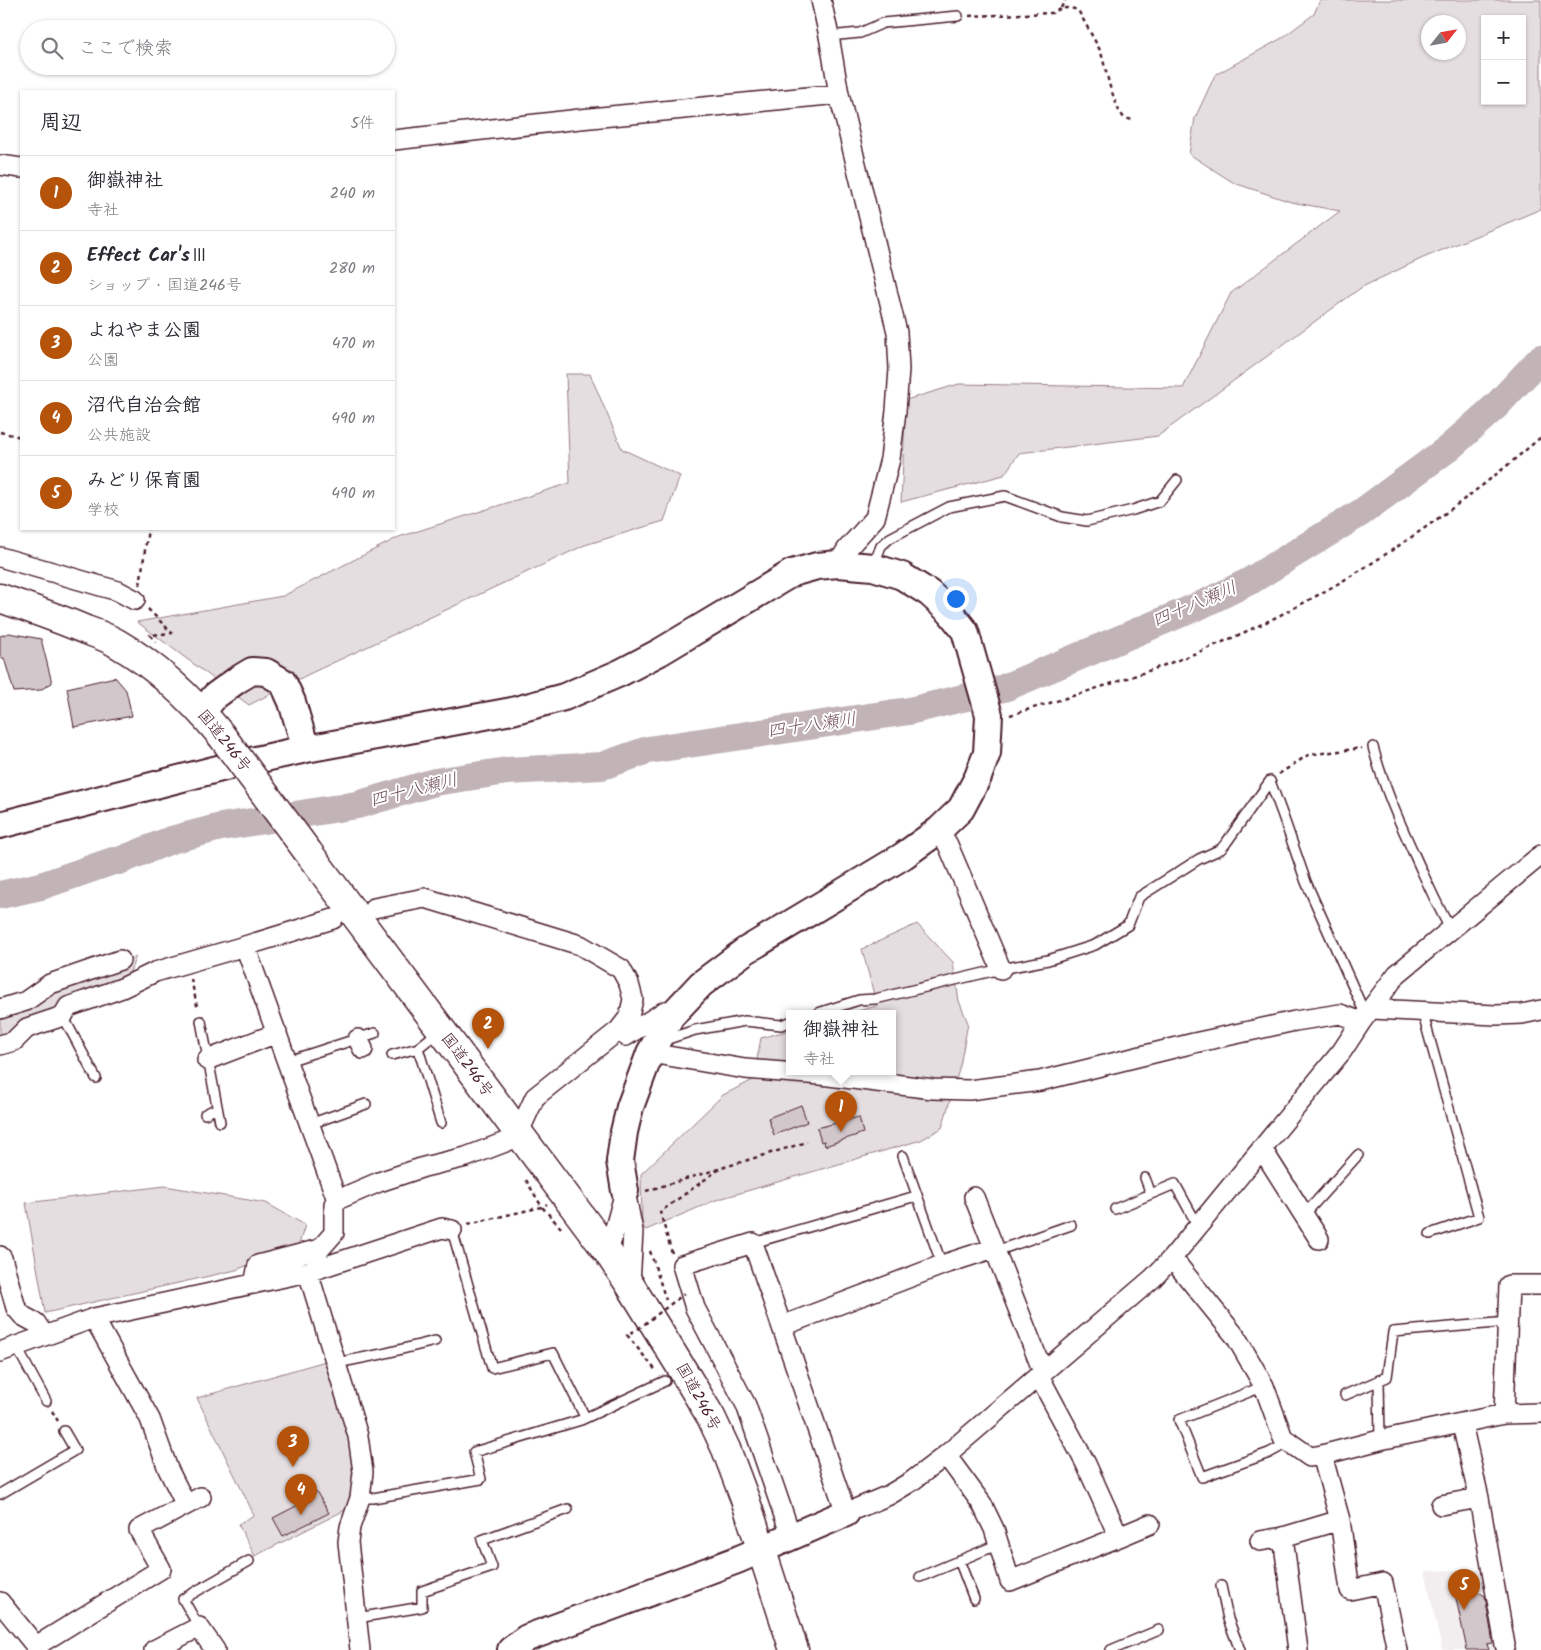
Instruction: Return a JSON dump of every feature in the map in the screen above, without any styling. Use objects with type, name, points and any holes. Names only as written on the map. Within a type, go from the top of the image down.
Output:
[{"type":"highway","name":"国道246号","points":[[0,598],[42,612],[117,642],[147,663],[202,712],[221,735],[607,1251],[630,1285],[711,1418],[726,1449],[746,1502],[794,1650]]},
{"type":"street","points":[[821,0],[839,94],[897,332],[899,369],[890,459],[875,518],[848,549],[838,564]]},
{"type":"street","points":[[395,140],[589,118],[839,94]]},
{"type":"street","points":[[0,165],[20,168]]},
{"type":"street","points":[[0,557],[118,591],[136,599]]},
{"type":"street","points":[[0,825],[306,749],[512,711],[564,697],[620,673],[660,652],[792,573],[817,566],[838,564],[873,567],[902,576],[930,593],[950,612],[966,632],[989,718],[987,753],[978,777],[961,809],[939,830],[903,856],[745,951],[701,984],[671,1016],[654,1046],[630,1108],[624,1132],[620,1161],[633,1231],[630,1285]]},
{"type":"street","points":[[202,712],[215,696],[237,680],[252,671],[266,672],[282,682],[292,702],[306,749]]},
{"type":"street","points":[[939,830],[948,845],[1000,969]]},
{"type":"street","points":[[511,1650],[527,1638],[760,1549],[889,1495],[912,1481],[946,1455],[1153,1278],[1199,1227],[1342,1050],[1397,974],[1541,855]]},
{"type":"street","points":[[254,1284],[258,1266],[320,1249],[334,1234],[334,1204],[337,1200],[406,1173],[466,1157],[503,1144],[518,1134],[535,1097],[619,1030],[629,1017],[633,998],[629,984],[621,969],[580,945],[425,898],[374,908]]},
{"type":"street","points":[[0,1045],[14,1041],[27,1028],[63,1016],[68,1007],[122,988],[155,972],[333,919]]},
{"type":"street","points":[[245,946],[337,1200]]},
{"type":"street","points":[[0,1009],[26,1001],[50,984],[120,960]]},
{"type":"street","points":[[828,1075],[933,1089],[969,1090],[1040,1081],[1194,1043],[1295,1021],[1340,1014],[1366,1016],[1422,1010],[1496,1016],[1541,1010]]},
{"type":"street","points":[[619,1030],[626,1036],[665,1011],[671,1016]]},
{"type":"street","points":[[207,1060],[277,1033]]},
{"type":"street","points":[[654,1046],[745,1069],[786,1072]]},
{"type":"street","points":[[1262,1148],[1319,1239]]},
{"type":"street","points":[[607,1251],[626,1194]]},
{"type":"street","points":[[974,1197],[1041,1374],[1086,1464],[1119,1537]]},
{"type":"street","points":[[8,1349],[94,1318],[308,1272],[442,1228],[452,1230]]},
{"type":"street","points":[[791,1536],[746,1405],[695,1308],[682,1264],[753,1243],[846,1513]]},
{"type":"street","points":[[782,1326],[942,1265],[995,1249]]},
{"type":"street","points":[[0,1256],[16,1308],[23,1316],[36,1323],[44,1335]]},
{"type":"street","points":[[1172,1258],[1236,1337],[1264,1386],[1283,1438],[1310,1456],[1322,1455],[1380,1440],[1504,1414],[1541,1413]]},
{"type":"street","points":[[308,1272],[358,1436],[363,1472],[360,1498],[350,1527],[348,1542],[360,1650]]},
{"type":"street","points":[[1504,1414],[1509,1285],[1541,1285]]},
{"type":"street","points":[[2,1610],[38,1648],[161,1569],[139,1530],[194,1501],[168,1469],[150,1419],[94,1318]]},
{"type":"street","points":[[1462,1424],[1479,1498],[1505,1645]]},
{"type":"street","points":[[946,1455],[982,1504],[994,1529],[1013,1590],[1119,1537],[1150,1524]]},
{"type":"street","points":[[1322,1455],[1340,1520],[1350,1590],[1383,1583],[1397,1650]]},
{"type":"street","points":[[1441,1505],[1479,1498]]},
{"type":"street","points":[[1260,1542],[1340,1520]]},
{"type":"street","points":[[1283,1537],[1298,1650]]},
{"type":"street","points":[[154,1650],[199,1627],[215,1650]]},
{"type":"lane","points":[[829,36],[860,33],[883,23],[958,16]]},
{"type":"lane","points":[[873,567],[881,546],[890,538],[949,507],[1005,496],[1062,518],[1087,521],[1133,510],[1160,501],[1177,480]]},
{"type":"lane","points":[[1373,747],[1382,781],[1437,906],[1452,930]]},
{"type":"lane","points":[[827,1010],[859,1000],[875,999],[1000,969],[1048,960],[1095,945],[1128,925],[1139,897],[1199,859],[1220,849],[1270,781]]},
{"type":"lane","points":[[1270,781],[1306,882],[1366,1016]]},
{"type":"lane","points":[[1422,1010],[1479,1217],[1430,1234]]},
{"type":"lane","points":[[63,1016],[96,1078]]},
{"type":"lane","points":[[201,1021],[220,1122]]},
{"type":"lane","points":[[654,1046],[695,1030],[745,1021],[781,1025],[786,1023]]},
{"type":"lane","points":[[392,1055],[418,1048],[441,1030]]},
{"type":"lane","points":[[288,1061],[365,1040]]},
{"type":"lane","points":[[418,1048],[441,1123]]},
{"type":"lane","points":[[310,1124],[366,1104]]},
{"type":"lane","points":[[205,1114],[217,1108]]},
{"type":"lane","points":[[1304,1215],[1358,1155]]},
{"type":"lane","points":[[903,1156],[942,1265]]},
{"type":"lane","points":[[1145,1178],[1151,1194]]},
{"type":"lane","points":[[1115,1209],[1175,1184],[1199,1227]]},
{"type":"lane","points":[[753,1243],[916,1196]]},
{"type":"lane","points":[[995,1249],[1071,1225]]},
{"type":"lane","points":[[452,1230],[492,1368],[553,1353],[586,1417]]},
{"type":"lane","points":[[1345,1395],[1387,1377],[1393,1332],[1508,1322]]},
{"type":"lane","points":[[337,1363],[435,1341]]},
{"type":"lane","points":[[8,1349],[46,1401]]},
{"type":"lane","points":[[1379,1380],[1380,1440]]},
{"type":"lane","points":[[360,1498],[373,1498],[481,1479],[474,1452],[581,1420],[664,1381]]},
{"type":"lane","points":[[1264,1386],[1179,1420],[1202,1478],[1269,1453],[1289,1442]]},
{"type":"lane","points":[[0,1494],[76,1450],[64,1432]]},
{"type":"lane","points":[[357,1618],[422,1608],[422,1591],[492,1567],[482,1540],[568,1509]]},
{"type":"lane","points":[[920,1577],[998,1544]]},
{"type":"lane","points":[[959,1560],[974,1599]]},
{"type":"lane","points":[[199,1627],[183,1599],[249,1561]]},
{"type":"lane","points":[[1221,1586],[1228,1620],[1240,1650]]},
{"type":"lane","points":[[1111,1650],[1159,1630]]},
{"type":"path","points":[[1061,8],[1065,0]]},
{"type":"path","points":[[958,16],[1052,13],[1067,7],[1078,10],[1101,52],[1110,87],[1119,111],[1124,118],[1133,120]]},
{"type":"path","points":[[0,432],[20,437]]},
{"type":"path","points":[[989,718],[1091,691],[1149,671],[1244,632],[1306,602],[1373,563],[1413,535],[1512,462],[1541,437]]},
{"type":"path","points":[[148,530],[140,591],[136,599],[172,633],[150,636],[162,649]]},
{"type":"path","points":[[1270,781],[1308,755],[1373,747]]},
{"type":"path","points":[[187,963],[201,1021]]},
{"type":"path","points":[[626,1194],[807,1142]]},
{"type":"path","points":[[673,1257],[660,1212],[721,1168]]},
{"type":"path","points":[[522,1174],[542,1207],[567,1234]]},
{"type":"path","points":[[452,1230],[469,1224],[542,1207]]},
{"type":"path","points":[[650,1250],[668,1306]]},
{"type":"path","points":[[664,1381],[627,1335],[638,1329],[684,1294]]},
{"type":"path","points":[[46,1401],[64,1432]]},
{"type":"shaded area","points":[[1320,0],[1541,0],[1541,209],[1423,258],[1362,287],[1158,436],[1019,453],[1004,475],[901,502],[906,400],[959,384],[1183,388],[1231,293],[1340,211],[1291,202],[1234,183],[1189,154],[1195,118],[1215,75],[1282,38],[1314,14]]},
{"type":"shaded area","points":[[566,374],[590,374],[622,449],[680,476],[664,521],[585,545],[309,674],[249,705],[137,622],[283,596],[399,537],[570,483]]},
{"type":"shaded area","points":[[917,924],[953,962],[959,1001],[968,1023],[960,1066],[942,1128],[921,1140],[716,1200],[646,1230],[642,1225],[641,1174],[723,1095],[753,1080],[761,1038],[786,1031],[786,1075],[896,1075],[896,1010],[862,1010],[877,1006],[862,949]]},
{"type":"shaded area","points":[[136,956],[126,982],[0,1039],[0,1019]]},
{"type":"shaded area","points":[[165,1186],[266,1203],[305,1225],[299,1244],[236,1270],[45,1313],[26,1203]]},
{"type":"shaded area","points":[[329,1360],[355,1455],[354,1478],[349,1508],[255,1556],[238,1524],[254,1515],[197,1398]]},
{"type":"shaded area","points":[[1486,1569],[1501,1650],[1442,1650],[1425,1571]]},
{"type":"building","points":[[9,633],[41,639],[52,683],[40,690],[14,692],[4,658],[0,658],[0,636]]},
{"type":"building","points":[[115,677],[126,690],[132,716],[74,727],[67,688]]},
{"type":"building","points":[[801,1105],[807,1122],[774,1135],[768,1118]]},
{"type":"building","points":[[859,1117],[863,1133],[825,1146],[824,1141],[821,1142],[817,1128]]},
{"type":"building","points":[[316,1491],[329,1513],[283,1536],[273,1518],[304,1502],[302,1498]]},
{"type":"building","points":[[1468,1581],[1470,1587],[1485,1596],[1493,1643],[1487,1644],[1489,1650],[1467,1650],[1453,1584]]},
{"type":"waterway","name":"四十八瀬川","points":[[0,895],[41,886],[113,861],[119,861],[171,840],[221,827],[357,805],[435,782],[507,771],[602,766],[648,750],[909,711],[1004,688],[1203,604],[1250,581],[1362,512],[1450,447],[1497,405],[1541,358]]},
{"type":"place","name":"Effect Car'sⅢ","points":[[488,1049]]},
{"type":"place","name":"御嶽神社","points":[[841,1132]]},
{"type":"place","name":"よねやま公園","points":[[293,1467]]},
{"type":"place","name":"沼代自治会館","points":[[301,1515]]},
{"type":"place","name":"みどり保育園","points":[[1464,1610]]}]
